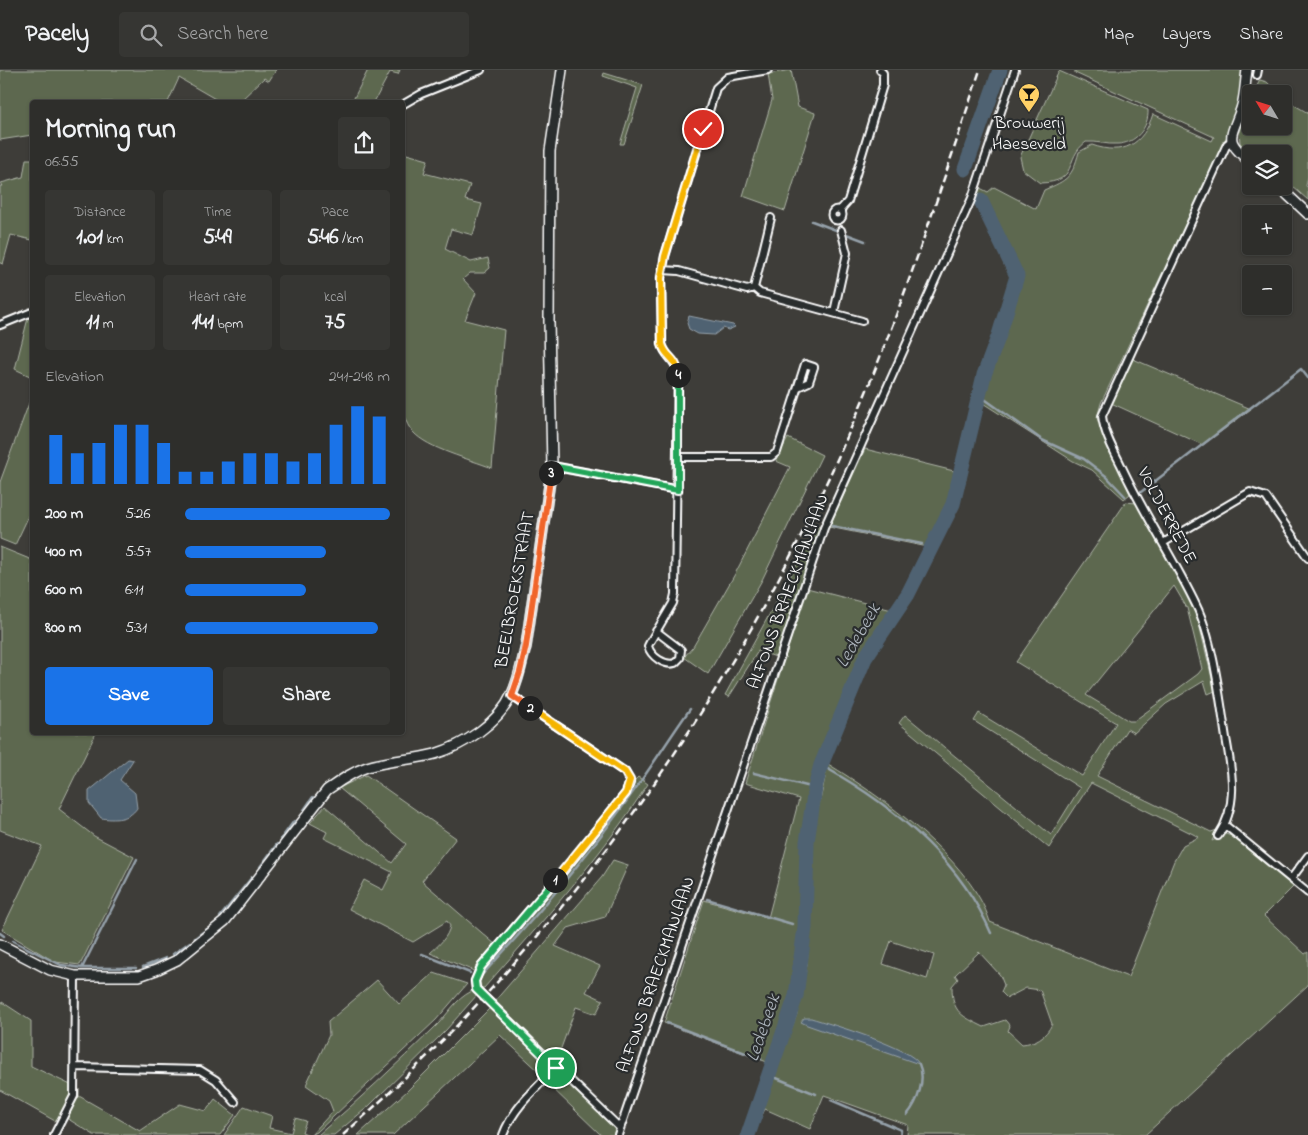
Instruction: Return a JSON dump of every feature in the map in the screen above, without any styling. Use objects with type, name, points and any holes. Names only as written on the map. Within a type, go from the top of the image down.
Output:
[{"type":"street","points":[[405,103],[422,94],[481,70]]},
{"type":"street","name":"BEELBROEKSTRAAT","points":[[0,944],[50,970],[75,976],[138,976],[176,960],[225,922],[327,790],[347,776],[367,767],[434,754],[458,746],[483,729],[512,696],[526,646],[552,466],[549,322],[550,152],[562,70]]},
{"type":"street","points":[[656,631],[681,650],[680,658],[675,663],[666,663],[649,652],[650,642],[656,631],[673,603],[675,594],[678,490],[677,363],[663,349],[662,344],[663,270],[665,256],[716,88],[728,77],[768,70]]},
{"type":"street","points":[[840,210],[848,201],[883,85],[883,73],[880,70]]},
{"type":"street","name":"ALFONS BRAECKMANLAAN","points":[[619,1132],[824,528],[972,198],[1015,70]]},
{"type":"street","points":[[1242,155],[1234,147],[1232,129],[1241,108],[1247,70]]},
{"type":"street","name":"VOLDERREDE","points":[[1225,825],[1234,782],[1206,631],[1197,606],[1133,490],[1105,432],[1102,416],[1223,153],[1232,140]]},
{"type":"street","points":[[1288,195],[1308,214]]},
{"type":"street","points":[[754,288],[771,218]]},
{"type":"street","points":[[834,312],[847,253],[842,233]]},
{"type":"street","points":[[663,270],[679,271],[747,290],[754,288]]},
{"type":"street","points":[[754,288],[760,293],[862,320]]},
{"type":"street","points":[[0,325],[30,313]]},
{"type":"street","points":[[678,457],[771,457],[777,452],[798,387]]},
{"type":"street","points":[[552,466],[678,490]]},
{"type":"street","points":[[1163,544],[1250,492],[1266,497],[1308,558]]},
{"type":"street","points":[[512,696],[625,772],[630,780],[626,793],[477,974],[476,989],[619,1132]]},
{"type":"street","points":[[1218,836],[1225,825],[1308,893]]},
{"type":"street","points":[[1291,878],[1308,856]]},
{"type":"street","points":[[54,1135],[74,1096],[75,976]]},
{"type":"street","points":[[75,1067],[200,1070],[216,1080],[235,1102]]},
{"type":"street","points":[[503,1135],[508,1121],[556,1068]]},
{"type":"green space","points":[[0,70],[276,70],[269,81],[264,78],[241,100],[217,100],[179,78],[169,100],[30,100],[30,135],[0,140]]},
{"type":"green space","points":[[368,70],[400,70],[398,74],[390,72],[375,100],[353,100]]},
{"type":"green space","points":[[791,70],[798,107],[815,113],[785,211],[743,196],[772,100],[768,74]]},
{"type":"green space","points":[[1075,70],[1244,70],[1238,107],[1228,134],[1101,403],[1097,418],[1130,494],[1124,499],[1092,470],[1073,461],[975,398],[980,375],[1012,281],[974,200],[980,188],[988,192],[994,187],[1036,209],[1044,190],[1068,177],[1079,152],[1092,145],[1113,149],[1130,145],[1144,133],[1153,114],[1212,141],[1214,137],[1075,73]]},
{"type":"green space","points":[[1059,71],[1148,110],[1148,117],[1140,134],[1135,138],[1117,144],[1086,142],[1079,149],[1066,174],[1061,179],[1040,183],[1023,170],[1020,157]]},
{"type":"green space","points":[[604,73],[643,85],[624,144],[620,144],[637,88],[603,76]]},
{"type":"green space","points":[[1260,80],[1270,85],[1258,85]]},
{"type":"green space","points":[[1292,104],[1308,113],[1308,176],[1306,186],[1308,188],[1308,200],[1292,186],[1292,145],[1242,145],[1240,143],[1239,131],[1242,123],[1242,135],[1292,135]]},
{"type":"green space","points":[[405,154],[428,160],[424,173],[470,185],[465,200],[482,204],[473,235],[451,229],[445,249],[471,262],[488,258],[490,268],[484,273],[470,273],[463,279],[476,293],[465,320],[504,330],[492,468],[429,444],[413,432],[406,422]]},
{"type":"green space","points":[[26,159],[30,159],[30,240],[11,235],[3,264],[0,263],[0,186],[3,186],[1,183],[23,177]]},
{"type":"green space","points":[[30,317],[30,376],[15,369],[28,318]]},
{"type":"green space","points":[[1133,359],[1251,409],[1203,445],[1111,403]]},
{"type":"green space","points":[[30,400],[30,513],[15,545],[0,539],[0,482]]},
{"type":"green space","points":[[788,438],[822,455],[762,580],[708,674],[684,657],[693,647],[735,574],[790,467],[776,461]]},
{"type":"green space","points":[[865,449],[958,472],[944,519],[928,547],[829,527]]},
{"type":"green space","points":[[1126,502],[1136,503],[1195,607],[1215,691],[1208,694],[1204,681],[1166,704],[1134,733],[1127,729],[1097,776],[1211,832],[1217,830],[1212,841],[1226,834],[1231,836],[1295,885],[1264,916],[1305,954],[1308,952],[1308,985],[1145,1135],[907,1135],[908,1125],[824,1095],[810,1129],[765,1109],[753,1135],[743,1135],[764,1077],[767,1062],[664,1023],[704,900],[768,918],[799,799],[745,783],[807,588],[892,610],[862,657],[810,785],[802,871],[800,950],[785,1025],[773,1054],[781,1057],[797,1014],[807,965],[811,912],[811,842],[828,764],[898,812],[945,854],[965,876],[980,899],[990,922],[1128,977],[1174,861],[1183,845],[1199,837],[1091,783],[1049,848],[899,723],[905,715],[1051,835],[1080,788],[974,721],[979,713],[1082,776],[1116,723],[1016,662]],"holes":[[[1174,586],[1187,608],[1202,669],[1198,674],[1134,721],[1129,721],[1086,695]],[[891,941],[934,955],[927,979],[883,964]],[[979,952],[1000,975],[1004,985],[1001,992],[1007,998],[1026,988],[1040,990],[1052,1024],[1040,1038],[1022,1044],[1008,1031],[1010,1026],[1005,1020],[984,1027],[976,1023],[964,1016],[956,1008],[952,995],[952,986],[958,979],[955,975]]]},
{"type":"green space","points":[[818,526],[820,527],[776,657],[758,651],[729,697],[725,695]]},
{"type":"green space","points":[[0,547],[30,559],[30,735],[95,735],[59,809],[94,836],[134,857],[80,965],[55,962],[2,930],[42,846],[0,830]]},
{"type":"green space","points":[[366,775],[456,838],[422,881],[496,945],[474,971],[430,953],[447,934],[450,926],[447,921],[413,942],[349,909],[364,880],[383,890],[392,872],[324,838],[327,832],[310,823],[325,806],[392,863],[406,844],[339,788]]},
{"type":"green space","points":[[638,777],[648,784],[610,838],[549,914],[484,988],[481,988],[478,982],[479,974],[566,874],[629,793],[632,783]]},
{"type":"green space","points":[[613,860],[628,865],[605,917],[568,928],[555,946],[600,966],[586,992],[603,1000],[596,1014],[576,1007],[556,1062],[494,1002],[602,877]]},
{"type":"green space","points":[[434,973],[467,984],[436,1020],[317,1132],[311,1135],[333,1111],[329,1101],[306,1085],[329,1035],[328,1022],[377,980],[399,1004]]},
{"type":"green space","points":[[472,991],[477,995],[446,1030],[369,1106],[334,1135],[318,1135],[405,1056],[439,1023],[460,999]]},
{"type":"green space","points":[[2,1002],[31,1021],[31,1066],[79,1089],[79,1096],[140,1131],[180,1104],[206,1111],[215,1099],[235,1115],[220,1135],[94,1135],[60,1114],[55,1121],[0,1090],[0,1006]]},
{"type":"green space","points":[[490,1008],[540,1055],[546,1068],[543,1075],[500,1035],[393,1135],[358,1135],[407,1091]]},
{"type":"green space","points":[[557,1074],[615,1129],[613,1135],[601,1135],[548,1084]]},
{"type":"green space","points":[[244,1106],[272,1116],[269,1128],[291,1133],[295,1118],[306,1121],[302,1132],[309,1135],[224,1135]]},
{"type":"water","points":[[689,316],[735,327],[728,330],[723,328],[714,335],[698,334],[689,329],[687,323]]},
{"type":"water","points":[[128,759],[133,760],[120,780],[135,793],[137,808],[126,817],[116,819],[101,818],[89,803],[89,791]]},
{"type":"water","points":[[804,1018],[811,1018],[870,1037],[902,1051],[919,1064],[807,1025],[801,1022]]},
{"type":"waterway","name":"Ledebeek","points":[[965,169],[1000,70]]},
{"type":"waterway","name":"Ledebeek","points":[[748,1135],[796,996],[805,927],[807,842],[815,788],[821,765],[865,658],[908,594],[953,504],[984,375],[999,335],[1017,276],[981,201]]},
{"type":"waterway","points":[[812,221],[865,241]]},
{"type":"waterway","points":[[1141,492],[1301,369],[1308,378]]},
{"type":"waterway","points":[[979,395],[1042,440],[1084,459],[1106,476],[1125,496]]},
{"type":"waterway","points":[[832,526],[922,544]]},
{"type":"waterway","name":"Ledebeek","points":[[928,546],[932,547]]},
{"type":"waterway","points":[[482,975],[583,859],[638,785],[690,709]]},
{"type":"waterway","points":[[821,765],[873,797],[942,857],[961,881],[991,933]]},
{"type":"waterway","points":[[754,773],[815,788]]},
{"type":"waterway","points":[[304,810],[313,797]]},
{"type":"waterway","points":[[281,839],[294,821]]},
{"type":"waterway","points":[[260,867],[277,844]]},
{"type":"waterway","points":[[13,941],[61,965],[82,968],[137,859]]},
{"type":"waterway","points":[[220,917],[252,877]]},
{"type":"waterway","points":[[707,899],[792,924]]},
{"type":"waterway","points":[[195,938],[207,929]]},
{"type":"waterway","points":[[0,933],[4,936]]},
{"type":"waterway","points":[[173,954],[190,942]]},
{"type":"waterway","points":[[422,954],[470,973]]},
{"type":"waterway","points":[[143,967],[166,958]]},
{"type":"waterway","points":[[82,968],[136,968]]},
{"type":"waterway","points":[[667,1023],[761,1059]]},
{"type":"waterway","points":[[907,1115],[920,1090],[922,1076],[919,1064]]},
{"type":"waterway","points":[[769,1075],[816,1094]]},
{"type":"waterway","points":[[831,1100],[901,1130],[900,1135]]},
{"type":"railway","points":[[343,1135],[424,1059],[500,979],[572,894],[638,806],[700,714],[756,619],[808,521],[854,421],[905,291],[980,70]]},
{"type":"place","name":"Brouwerij Haeseveld","points":[[1029,113]]},
{"type":"route","points":[[556,1068],[476,989],[475,981],[481,967],[562,873],[626,793],[630,780],[625,772],[512,696],[526,646],[552,466],[678,490],[678,373],[677,363],[663,349],[662,344],[661,278],[665,256],[703,129]]}]
